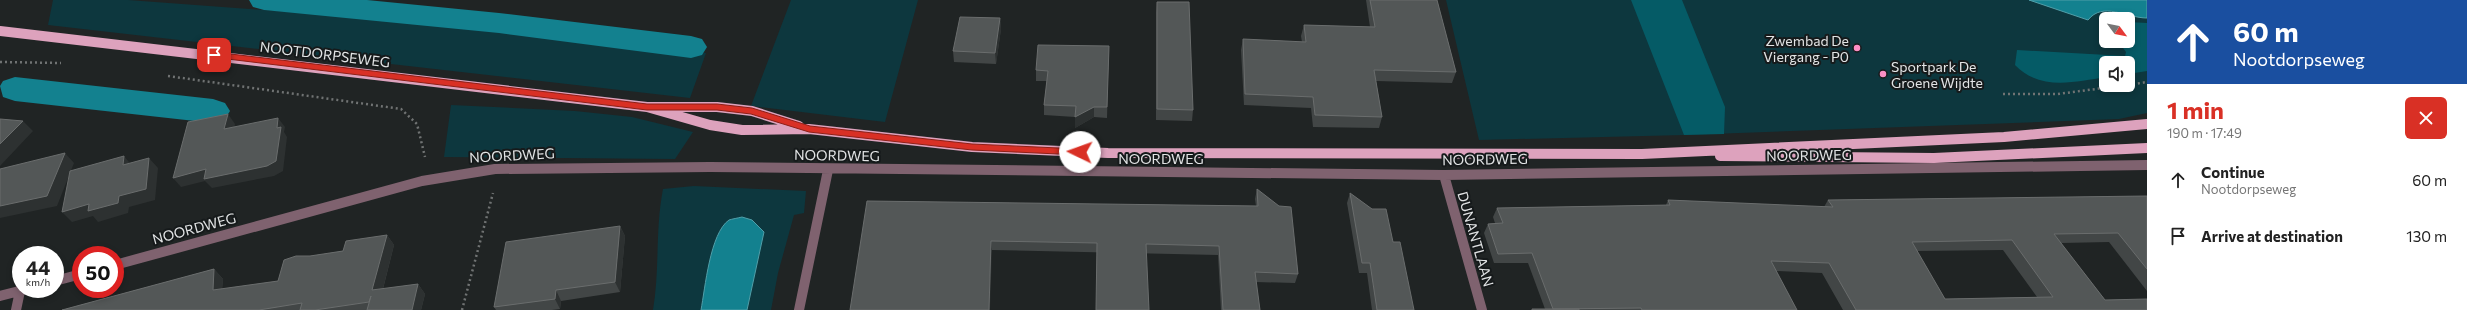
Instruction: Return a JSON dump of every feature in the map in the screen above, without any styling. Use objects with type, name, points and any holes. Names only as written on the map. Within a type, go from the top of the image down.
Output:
[{"type":"main road","name":"NOOTDORPSEWEG","points":[[0,31],[647,107],[717,107],[752,111],[809,129]]},
{"type":"main road","name":"NOOTDORPSEWEG","points":[[647,107],[727,128],[809,129]]},
{"type":"main road","name":"NOORDWEG","points":[[809,129],[972,147],[1108,153],[1415,156],[1642,154],[2004,138],[2147,124]]},
{"type":"main road","name":"NOORDWEG","points":[[1642,154],[1785,158],[2017,155],[2147,148]]},
{"type":"street","name":"NOORDWEG","points":[[124,263],[422,181],[495,169],[702,167],[828,170],[1444,175],[2147,165]]},
{"type":"street","points":[[800,310],[828,170]]},
{"type":"street","name":"DUNANTLAAN","points":[[1444,175],[1482,310]]},
{"type":"street","points":[[0,296],[12,293]]},
{"type":"street","points":[[16,310],[20,298]]},
{"type":"path","points":[[0,62],[62,63]]},
{"type":"path","points":[[164,75],[401,109],[413,116],[420,127],[425,159],[422,181]]},
{"type":"path","points":[[2135,84],[2147,82]]},
{"type":"path","points":[[2003,94],[2058,94],[2099,89]]},
{"type":"path","points":[[462,310],[493,192],[495,169]]},
{"type":"shaded area","points":[[53,0],[128,0],[425,22],[706,53],[690,98],[48,25]]},
{"type":"shaded area","points":[[791,0],[918,0],[885,122],[751,106]]},
{"type":"shaded area","name":"Sportpark De Groene Wijdte","points":[[1446,0],[2147,0],[2147,113],[2119,119],[1684,135],[1479,140]]},
{"type":"shaded area","points":[[1631,0],[1682,0],[1725,107],[1724,134],[1684,135]]},
{"type":"shaded area","points":[[2029,0],[2147,0],[2147,18],[2135,16],[2135,12],[2108,11],[2094,14],[2088,20]]},
{"type":"shaded area","points":[[2135,22],[2147,23],[2147,71],[2135,73],[2135,56],[2125,56],[2126,52],[2123,48],[2135,48]]},
{"type":"shaded area","points":[[2017,50],[2125,56],[2099,56],[2099,78],[2058,83],[2035,79],[2015,65]]},
{"type":"shaded area","points":[[451,105],[575,111],[632,117],[693,132],[675,159],[444,157]]},
{"type":"shaded area","points":[[694,186],[806,191],[804,213],[794,215],[778,273],[771,310],[747,310],[764,232],[720,232],[714,247],[701,310],[653,310],[659,219],[663,189]]},
{"type":"shaded area","points":[[742,217],[752,220],[764,232],[747,310],[701,310],[709,262],[717,237],[729,220]]},
{"type":"building","points":[[1370,0],[1437,0],[1456,72],[1374,70],[1382,117],[1315,115],[1313,97],[1245,94],[1243,39],[1306,42],[1304,25],[1375,27]]},
{"type":"building","points":[[1157,2],[1189,2],[1193,110],[1157,109]]},
{"type":"building","points":[[960,17],[1000,18],[995,53],[953,51]]},
{"type":"building","points":[[1038,45],[1109,46],[1107,107],[1094,107],[1075,117],[1076,106],[1044,105],[1048,71],[1036,70]]},
{"type":"building","points":[[228,114],[224,129],[278,118],[277,128],[281,127],[276,161],[267,166],[204,179],[206,169],[173,178],[188,122]]},
{"type":"building","points":[[0,119],[23,121],[0,144]]},
{"type":"building","points":[[65,153],[47,196],[0,206],[0,169]]},
{"type":"building","points":[[124,156],[123,165],[149,158],[146,189],[119,196],[118,203],[88,211],[89,204],[62,212],[70,171]]},
{"type":"building","points":[[1257,189],[1279,206],[1291,207],[1298,274],[1255,272],[1260,310],[1223,310],[1219,246],[1146,244],[1149,310],[1096,310],[1097,243],[991,241],[989,310],[850,310],[867,201],[1258,206]]},
{"type":"building","points":[[1350,193],[1372,209],[1386,209],[1393,242],[1400,242],[1414,310],[1377,310],[1370,263],[1362,263]]},
{"type":"building","points":[[2147,196],[2147,269],[2118,233],[2054,234],[2105,300],[2147,299],[2147,310],[1856,310],[1829,263],[1771,261],[1797,310],[1642,310],[1641,308],[1553,309],[1532,253],[1498,254],[1488,224],[1503,223],[1497,208],[1670,205],[1668,200],[1833,207],[1828,200]],"holes":[[[2012,240],[2053,297],[1945,299],[1912,242]]]},
{"type":"building","points":[[620,226],[615,282],[556,290],[555,299],[494,307],[506,242]]},
{"type":"building","points":[[387,235],[372,290],[418,284],[412,310],[367,310],[371,296],[369,302],[315,310],[300,310],[302,303],[259,310],[62,310],[106,298],[124,298],[124,293],[214,269],[213,290],[278,281],[284,260],[296,256],[310,256],[343,251],[346,241]]},
{"type":"building","points":[[1579,309],[1579,310],[1532,310]]},
{"type":"waterway","points":[[264,0],[499,23],[691,47]]},
{"type":"waterway","points":[[15,89],[213,111]]},
{"type":"place","name":"Zwembad De Viergang - P0","points":[[1857,48]]},
{"type":"place","name":"Sportpark De Groene Wijdte","points":[[1883,74]]},
{"type":"route","points":[[214,55],[647,107],[717,107],[752,111],[809,129],[972,147],[1080,152]]}]
